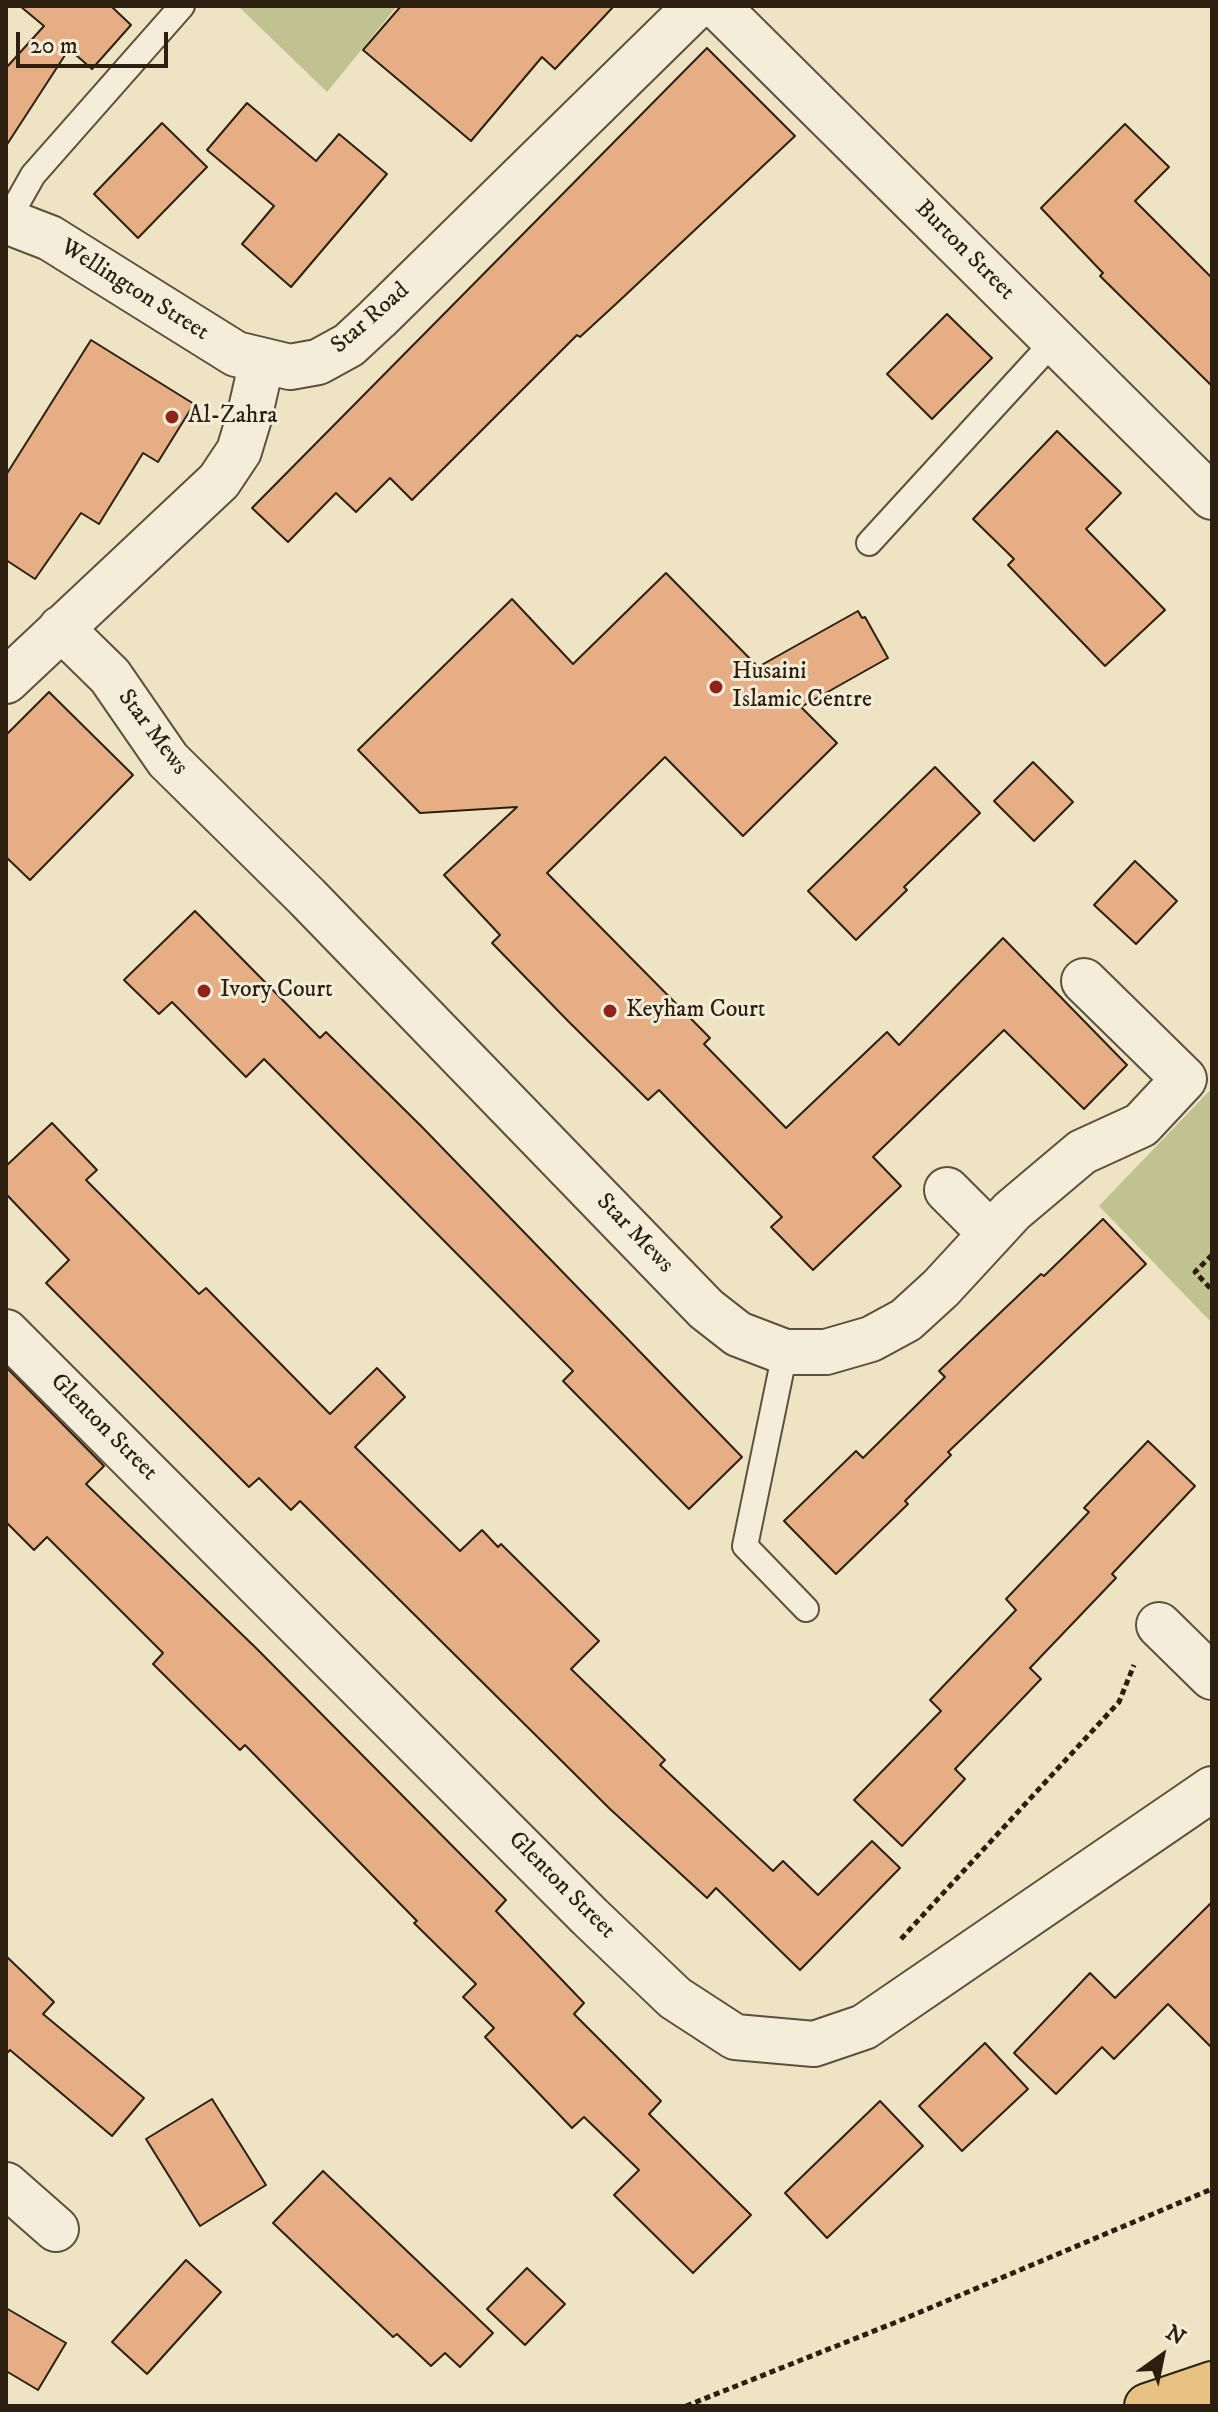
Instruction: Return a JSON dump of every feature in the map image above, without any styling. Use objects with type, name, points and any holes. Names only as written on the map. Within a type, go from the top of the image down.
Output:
[{"type":"street","name":"Star Road","points":[[262,361],[290,367],[318,362],[349,345],[696,6]]},
{"type":"street","name":"Burton Street","points":[[717,6],[1054,341],[1206,479]]},
{"type":"street","name":"Wellington Street","points":[[6,221],[50,238],[236,354],[262,361]]},
{"type":"street","points":[[6,681],[219,481],[239,451],[262,361]]},
{"type":"street","name":"Star Mews","points":[[61,628],[110,676],[168,760],[307,897],[706,1309],[738,1334],[785,1352],[826,1352],[871,1339],[906,1320],[941,1288],[1012,1211],[1082,1152],[1141,1125],[1184,1079],[1084,981]]},
{"type":"street","points":[[947,1190],[991,1234]]},
{"type":"street","name":"Glenton Street","points":[[6,1332],[590,1917],[675,1998],[735,2037],[814,2044],[864,2027],[1212,1789]]},
{"type":"street","points":[[1159,1625],[1212,1677]]},
{"type":"street","points":[[6,2185],[56,2229]]},
{"type":"lane","points":[[6,221],[33,175],[182,6]]},
{"type":"lane","points":[[869,543],[1054,341]]},
{"type":"lane","points":[[785,1352],[745,1546],[806,1609]]},
{"type":"path","points":[[1212,1255],[1195,1272],[1212,1290]]},
{"type":"path","points":[[894,1947],[1119,1702],[1141,1647],[1159,1625]]},
{"type":"path","points":[[686,2406],[899,2321],[1212,2189]]},
{"type":"green space","points":[[238,6],[397,6],[327,92]]},
{"type":"green space","points":[[1212,1088],[1212,1323],[1099,1206]]},
{"type":"building","points":[[20,6],[111,6],[131,25],[92,69],[69,49],[6,146],[6,68],[44,26]]},
{"type":"building","points":[[401,6],[614,6],[555,69],[542,57],[471,141],[363,50]]},
{"type":"building","points":[[707,48],[795,136],[580,337],[577,335],[412,500],[390,478],[356,512],[336,493],[288,542],[252,508]]},
{"type":"building","points":[[247,103],[316,161],[339,134],[387,174],[291,287],[242,244],[274,206],[207,150]]},
{"type":"building","points":[[162,123],[207,167],[138,238],[94,194]]},
{"type":"building","points":[[1125,124],[1169,167],[1135,201],[1212,278],[1212,386],[1100,276],[1103,273],[1041,208]]},
{"type":"building","points":[[947,314],[992,358],[932,419],[887,374]]},
{"type":"building","points":[[91,340],[194,404],[158,462],[143,453],[99,524],[81,513],[35,579],[6,560],[6,475]]},
{"type":"building","points":[[1057,431],[1121,493],[1086,529],[1165,610],[1105,666],[1008,565],[1014,559],[973,519]]},
{"type":"building","points":[[666,573],[758,667],[858,611],[862,618],[865,617],[888,658],[801,707],[837,743],[743,836],[665,757],[547,873],[710,1038],[704,1044],[786,1128],[887,1032],[899,1045],[1003,938],[1127,1065],[1084,1109],[1004,1030],[873,1157],[901,1186],[813,1270],[771,1227],[782,1217],[659,1090],[648,1100],[569,1022],[492,943],[500,935],[444,875],[517,807],[420,813],[358,750],[512,599],[573,664]]},
{"type":"building","points":[[49,692],[133,775],[30,880],[6,857],[6,735]]},
{"type":"building","points":[[1033,762],[1073,802],[1034,841],[994,801]]},
{"type":"building","points":[[935,767],[980,813],[904,887],[907,890],[856,940],[808,891]]},
{"type":"building","points":[[1135,861],[1177,901],[1136,944],[1094,905]]},
{"type":"building","points":[[195,911],[320,1038],[326,1032],[423,1128],[742,1457],[689,1509],[563,1381],[573,1371],[264,1059],[246,1077],[172,1002],[159,1014],[124,980]]},
{"type":"building","points":[[52,1123],[97,1170],[86,1180],[199,1294],[206,1288],[330,1414],[377,1368],[405,1397],[355,1447],[460,1551],[482,1530],[498,1547],[501,1544],[599,1641],[571,1669],[665,1760],[660,1765],[773,1871],[783,1861],[818,1895],[872,1841],[900,1868],[800,1970],[716,1888],[707,1898],[610,1809],[300,1501],[291,1510],[259,1478],[249,1487],[46,1283],[69,1260],[6,1194],[6,1166]]},
{"type":"building","points":[[1103,1219],[1146,1264],[948,1452],[951,1455],[905,1501],[908,1504],[836,1574],[784,1521],[856,1451],[863,1458],[945,1377],[939,1371]]},
{"type":"building","points":[[6,1367],[104,1466],[86,1484],[256,1648],[506,1900],[496,1911],[584,2003],[574,2014],[661,2101],[649,2114],[751,2215],[693,2273],[614,2195],[639,2170],[584,2117],[572,2128],[485,2037],[494,2028],[463,1997],[476,1984],[245,1745],[240,1750],[153,1664],[163,1653],[47,1537],[34,1550],[6,1522]]},
{"type":"building","points":[[1148,1441],[1195,1486],[1112,1574],[1116,1578],[1030,1668],[1041,1679],[955,1769],[965,1779],[902,1846],[854,1800],[941,1711],[930,1700],[1016,1610],[1006,1599],[1089,1512],[1084,1508]]},
{"type":"building","points":[[1212,1902],[1212,2048],[1168,2004],[1114,2059],[1102,2047],[1056,2094],[1014,2053],[1090,1973],[1115,1998]]},
{"type":"building","points":[[6,1956],[54,2002],[43,2014],[144,2098],[112,2136],[10,2050],[6,2054]]},
{"type":"building","points":[[985,2043],[1028,2089],[962,2151],[919,2106]]},
{"type":"building","points":[[212,2099],[266,2185],[200,2226],[146,2139]]},
{"type":"building","points":[[880,2101],[923,2146],[827,2238],[785,2193]]},
{"type":"building","points":[[323,2171],[493,2333],[460,2367],[445,2353],[431,2366],[397,2334],[393,2337],[273,2223]]},
{"type":"building","points":[[186,2260],[221,2292],[147,2374],[112,2342]]},
{"type":"building","points":[[527,2268],[565,2304],[525,2345],[487,2309]]},
{"type":"building","points":[[6,2308],[66,2343],[38,2390],[6,2371]]},
{"type":"place","name":"Al-Zahra","points":[[172,417]]},
{"type":"place","name":"Husaini Islamic Centre","points":[[716,687]]},
{"type":"place","name":"Ivory Court","points":[[204,991]]},
{"type":"place","name":"Keyham Court","points":[[610,1011]]}]
